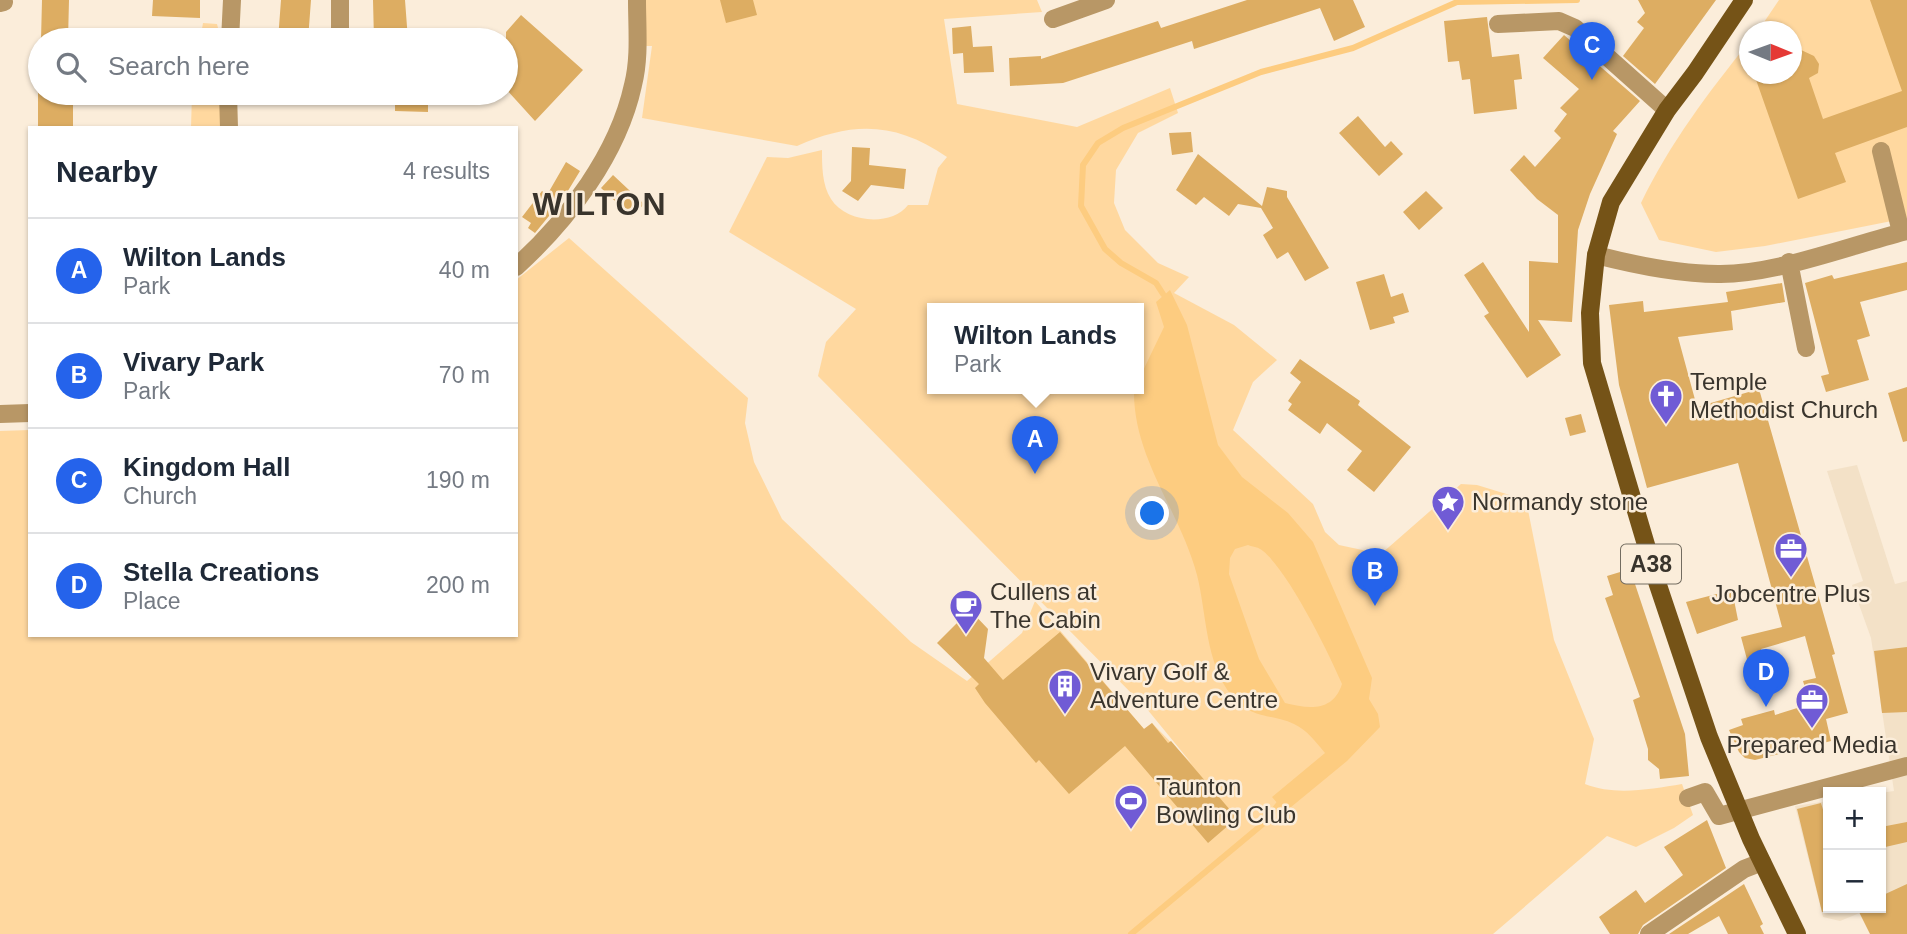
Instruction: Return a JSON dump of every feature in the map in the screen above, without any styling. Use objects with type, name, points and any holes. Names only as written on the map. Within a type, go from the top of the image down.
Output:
[{"type":"main road","name":"A38","points":[[1744,0],[1667,110],[1611,202],[1596,255],[1591,313],[1592,363],[1658,585],[1709,737],[1738,809],[1797,934]]},
{"type":"street","points":[[231,28],[232,0]]},
{"type":"street","points":[[340,28],[341,0]]},
{"type":"street","points":[[518,265],[540,246],[569,210],[616,138],[634,84],[637,0]]},
{"type":"street","points":[[1053,19],[1105,0]]},
{"type":"street","points":[[1498,24],[1559,21],[1576,28],[1667,110]]},
{"type":"street","points":[[228,105],[229,126]]},
{"type":"street","points":[[1596,255],[1675,271],[1720,274],[1789,262],[1904,231],[1881,151]]},
{"type":"street","points":[[1789,262],[1806,348]]},
{"type":"street","points":[[0,414],[28,413]]},
{"type":"street","points":[[1688,798],[1705,792],[1719,816],[1907,766]]},
{"type":"street","points":[[1649,934],[1744,869],[1762,862]]},
{"type":"shaded area","points":[[646,0],[1037,0],[1042,12],[944,19],[957,104],[1077,127],[1170,88],[1178,113],[1138,133],[1116,170],[1114,203],[1125,230],[1158,263],[1189,277],[1174,293],[1234,325],[1277,360],[1253,382],[1233,430],[1313,504],[1325,532],[1339,545],[1381,554],[1461,484],[1477,485],[1526,500],[1554,640],[1594,739],[1585,784],[1621,791],[1682,784],[1693,815],[1636,847],[1607,836],[1493,934],[0,934],[0,431],[28,430],[28,637],[518,637],[518,278],[569,238],[748,398],[745,423],[754,462],[782,519],[911,642],[967,681],[1022,633],[1035,601],[1144,729],[1152,723],[1192,764],[1147,709],[818,376],[826,342],[856,309],[729,232],[767,157],[788,158],[822,150],[824,182],[831,199],[847,213],[857,217],[880,219],[891,217],[908,205],[928,205],[938,168],[947,157],[910,137],[874,129],[837,132],[797,146],[642,118],[652,46],[645,46]]},
{"type":"shaded area","points":[[1779,0],[1907,0],[1907,218],[1765,246],[1716,252],[1659,240],[1641,203],[1664,160],[1691,119],[1739,55],[1739,84],[1802,84],[1802,21],[1765,21]]},
{"type":"shaded area","points":[[203,23],[217,24],[218,28],[202,28]]},
{"type":"shaded area","points":[[192,105],[221,105],[221,126],[191,126]]},
{"type":"shaded area","points":[[1170,290],[1187,325],[1218,445],[1242,477],[1288,513],[1313,542],[1372,678],[1369,699],[1378,714],[1380,727],[1347,761],[1285,812],[1272,797],[1325,753],[1299,727],[1254,713],[1239,704],[1223,683],[1217,669],[1208,638],[1197,575],[1180,529],[1149,462],[1136,415],[1134,394],[1144,394],[1144,369],[1164,327],[1156,302]],"holes":[[[1248,545],[1258,548],[1273,561],[1307,613],[1342,684],[1333,700],[1326,704],[1311,707],[1285,703],[1259,659],[1229,574],[1230,558],[1235,549]]]},
{"type":"shaded area","points":[[1857,465],[1895,584],[1907,581],[1907,893],[1886,902],[1886,792],[1894,791],[1871,638],[1852,585],[1863,581],[1827,471]]},
{"type":"shaded area","points":[[1823,802],[1823,913],[1860,913],[1840,921],[1823,917],[1795,806]]},
{"type":"building","points":[[42,0],[69,0],[68,28],[41,28]]},
{"type":"building","points":[[153,0],[200,0],[200,18],[152,16]]},
{"type":"building","points":[[281,0],[311,0],[309,28],[279,28]]},
{"type":"building","points":[[373,0],[405,0],[407,28],[374,28]]},
{"type":"building","points":[[720,0],[753,0],[757,15],[726,23]]},
{"type":"building","points":[[1247,0],[1353,0],[1365,27],[1334,41],[1320,8],[1194,49],[1192,41],[1063,83],[1010,86],[1009,58],[1041,56],[1041,59],[1158,21],[1161,28]]},
{"type":"building","points":[[1638,0],[1716,0],[1655,84],[1623,56],[1644,28],[1637,22],[1645,13]]},
{"type":"building","points":[[1870,0],[1907,0],[1907,127],[1835,153],[1846,182],[1798,199],[1758,84],[1802,84],[1802,50],[1814,56],[1819,64],[1818,73],[1809,78],[1823,119],[1902,91]]},
{"type":"building","points":[[521,15],[583,70],[535,121],[518,102],[518,28],[510,28]]},
{"type":"building","points":[[1487,17],[1492,57],[1519,54],[1522,79],[1514,80],[1517,109],[1474,114],[1470,79],[1462,80],[1459,61],[1448,62],[1444,21]]},
{"type":"building","points":[[971,26],[973,47],[992,46],[994,72],[964,73],[963,53],[953,54],[952,28]]},
{"type":"building","points":[[1564,35],[1640,101],[1613,131],[1617,134],[1590,194],[1578,230],[1572,322],[1538,320],[1561,355],[1527,378],[1484,316],[1489,313],[1464,275],[1483,262],[1529,332],[1529,261],[1558,263],[1558,215],[1537,199],[1510,170],[1524,155],[1535,167],[1561,138],[1554,131],[1567,114],[1560,108],[1579,89],[1543,58]]},
{"type":"building","points":[[38,105],[73,105],[73,126],[38,126]]},
{"type":"building","points":[[395,105],[428,105],[428,112],[395,111]]},
{"type":"building","points":[[1358,116],[1385,147],[1391,141],[1403,154],[1379,176],[1339,133]]},
{"type":"building","points":[[1191,132],[1193,152],[1172,155],[1169,133]]},
{"type":"building","points":[[852,147],[870,148],[869,165],[906,169],[904,189],[871,185],[858,201],[842,191],[851,181]]},
{"type":"building","points":[[1198,154],[1262,206],[1267,187],[1287,191],[1287,197],[1329,268],[1305,281],[1288,252],[1277,259],[1263,235],[1273,228],[1261,208],[1238,204],[1229,216],[1204,197],[1196,205],[1176,190]]},
{"type":"building","points":[[566,162],[580,171],[563,199],[535,233],[528,228],[531,223],[522,217],[542,191],[547,195]]},
{"type":"building","points":[[613,175],[644,204],[632,217],[601,188]]},
{"type":"building","points":[[1426,191],[1443,208],[1419,230],[1403,212]]},
{"type":"building","points":[[1907,262],[1907,290],[1860,302],[1870,336],[1857,340],[1869,380],[1826,392],[1821,376],[1829,374],[1805,283],[1832,275],[1834,279]]},
{"type":"building","points":[[1384,274],[1391,297],[1403,293],[1409,312],[1393,317],[1395,323],[1370,330],[1356,282]]},
{"type":"building","points":[[1782,283],[1785,302],[1731,311],[1733,330],[1678,337],[1697,407],[1759,389],[1835,654],[1832,655],[1848,713],[1826,719],[1831,741],[1755,760],[1745,758],[1739,752],[1729,730],[1743,725],[1741,719],[1774,710],[1775,715],[1810,704],[1803,681],[1816,678],[1805,636],[1761,649],[1771,690],[1756,693],[1741,637],[1782,627],[1738,463],[1647,488],[1619,385],[1609,305],[1643,301],[1644,312],[1728,302],[1726,292]]},
{"type":"building","points":[[1300,359],[1360,401],[1358,405],[1411,447],[1374,492],[1347,470],[1362,451],[1327,423],[1320,434],[1288,410],[1292,404],[1288,401],[1301,382],[1290,373]]},
{"type":"building","points":[[1907,387],[1907,441],[1903,442],[1888,393]]},
{"type":"building","points":[[1581,414],[1586,432],[1570,436],[1565,418]]},
{"type":"building","points":[[1630,569],[1685,734],[1689,776],[1660,779],[1659,769],[1648,760],[1648,749],[1633,700],[1640,697],[1605,598],[1613,595],[1607,576]]},
{"type":"building","points":[[1732,590],[1738,620],[1697,634],[1686,602]]},
{"type":"building","name":"Vivary Golf & Adventure Centre","points":[[970,610],[988,629],[984,658],[1003,680],[1060,632],[1144,729],[1152,723],[1168,743],[1171,741],[1237,818],[1208,843],[1125,746],[1069,794],[1039,760],[1036,763],[985,703],[975,688],[979,684],[937,643]]},
{"type":"building","points":[[1907,647],[1907,712],[1882,713],[1874,651]]},
{"type":"building","points":[[1821,803],[1823,810],[1823,912],[1822,912],[1797,809]]},
{"type":"building","points":[[1707,820],[1726,868],[1643,925],[1638,934],[1610,934],[1599,917],[1636,890],[1645,903],[1683,875],[1664,847]]},
{"type":"building","points":[[1907,822],[1907,842],[1886,847],[1886,826]]},
{"type":"building","points":[[1744,884],[1763,924],[1760,926],[1764,934],[1728,934],[1719,916],[1688,934],[1669,934]]},
{"type":"building","points":[[1907,884],[1907,934],[1870,934],[1860,913],[1886,913],[1886,894]]},
{"type":"waterway","points":[[1163,294],[1156,283],[1121,263],[1105,249],[1081,206],[1083,165],[1098,143],[1123,128],[1261,72],[1353,48],[1457,2],[1577,0]]},
{"type":"waterway","points":[[1131,934],[1264,823],[1278,805]]},
{"type":"place","name":"Kingdom Hall","points":[[1592,80]]},
{"type":"place","name":"Temple Methodist Church","points":[[1666,426]]},
{"type":"place","name":"Wilton Lands","points":[[1035,474]]},
{"type":"place","name":"Normandy stone","points":[[1448,532]]},
{"type":"place","name":"Jobcentre Plus","points":[[1791,579]]},
{"type":"place","name":"Vivary Park","points":[[1375,606]]},
{"type":"place","name":"Cullens at The Cabin","points":[[966,636]]},
{"type":"place","name":"Stella Creations","points":[[1766,707]]},
{"type":"place","name":"Vivary Golf & Adventure Centre","points":[[1065,716]]},
{"type":"place","name":"Prepared Media","points":[[1812,730]]},
{"type":"place","name":"Taunton Bowling Club","points":[[1131,831]]},
{"type":"district","name":"WILTON","points":[[600,204]]}]
